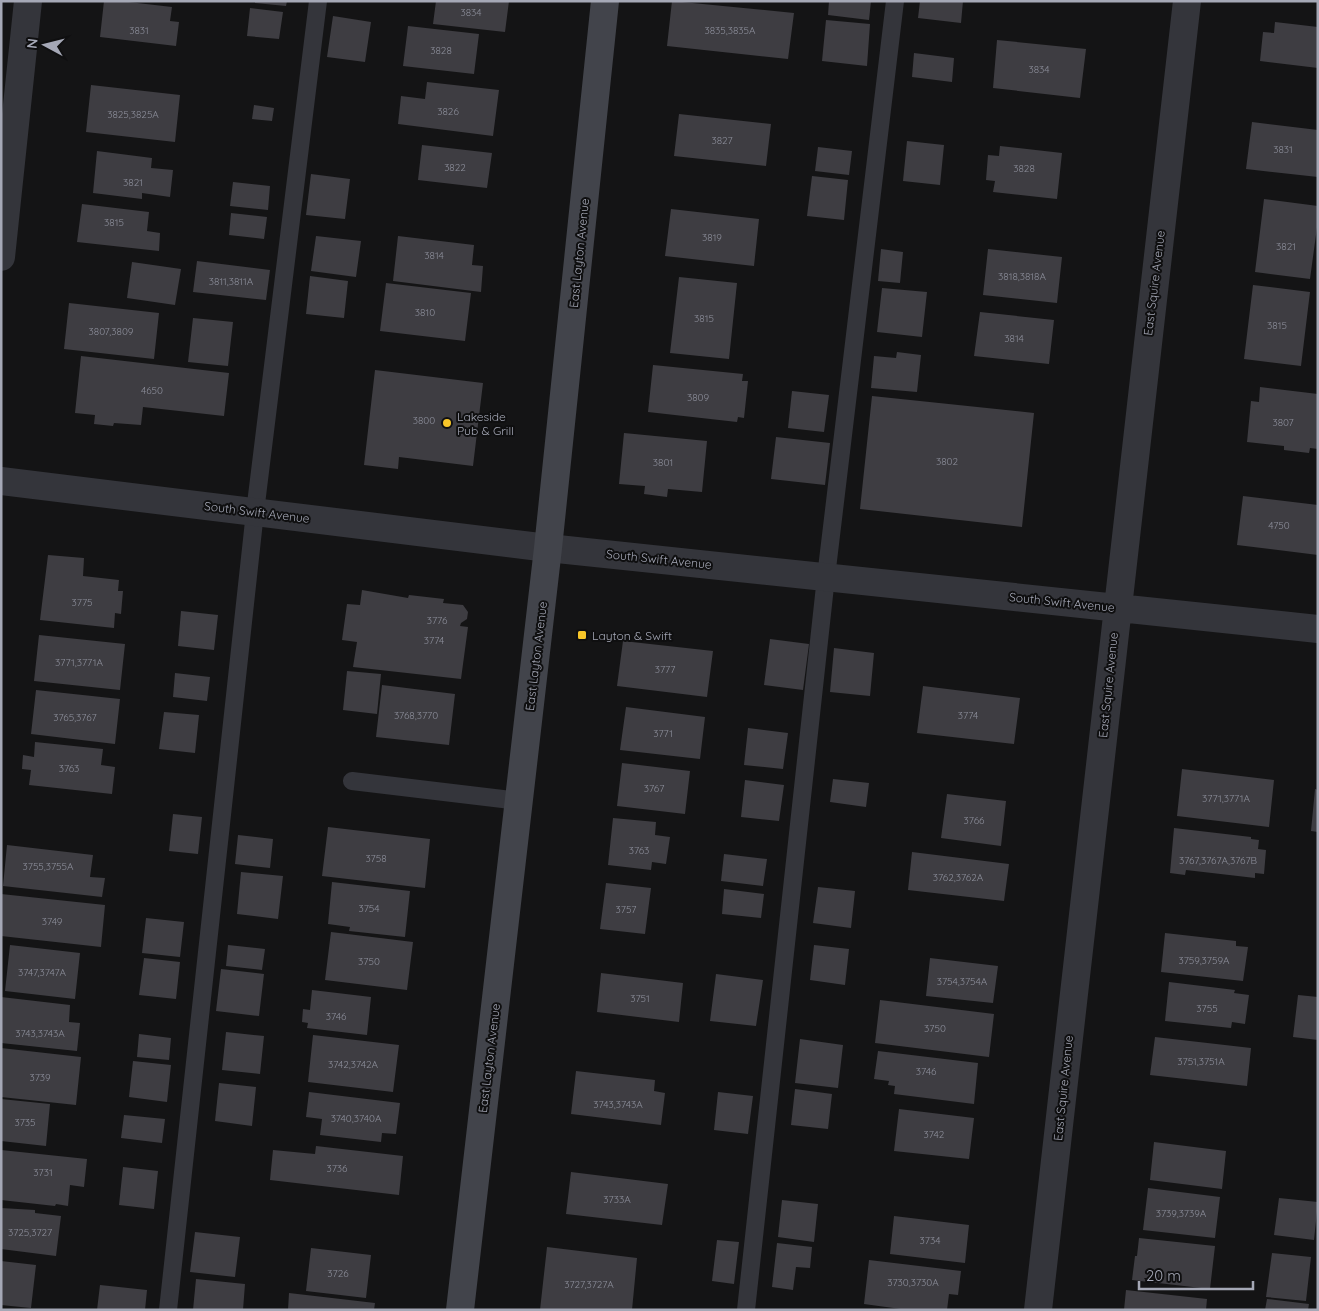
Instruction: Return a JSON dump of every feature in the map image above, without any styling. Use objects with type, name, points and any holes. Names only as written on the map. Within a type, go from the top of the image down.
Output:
[{"type":"main road","name":"East Layton Avenue","points":[[460,1310],[548,548],[605,1]]},
{"type":"street","points":[[1,257],[28,1]]},
{"type":"street","name":"East Squire Avenue","points":[[1038,1310],[1187,1]]},
{"type":"street","name":"South Swift Avenue","points":[[1,481],[548,548],[1318,629]]},
{"type":"lane","points":[[168,1310],[255,512],[318,1]]},
{"type":"lane","points":[[746,1310],[826,577],[895,1]]},
{"type":"lane","points":[[352,781],[519,801]]},
{"type":"building","points":[[104,1],[172,7],[170,21],[179,22],[176,46],[100,37]]},
{"type":"building","points":[[255,1],[287,1],[286,6],[255,3]]},
{"type":"building","points":[[436,1],[509,1],[505,32],[433,24]]},
{"type":"building","points":[[672,1],[794,13],[788,59],[667,46]]},
{"type":"building","points":[[829,1],[871,1],[869,20],[828,15]]},
{"type":"building","points":[[920,1],[963,1],[961,23],[918,18]]},
{"type":"building","points":[[250,8],[283,12],[279,39],[247,36]]},
{"type":"building","points":[[333,16],[371,22],[365,62],[327,57]]},
{"type":"building","points":[[826,20],[870,24],[867,66],[822,61]]},
{"type":"building","points":[[1275,22],[1318,27],[1318,68],[1260,61],[1263,32],[1274,33]]},
{"type":"building","points":[[408,26],[479,34],[474,74],[403,66]]},
{"type":"building","points":[[997,40],[1086,49],[1080,98],[993,88]]},
{"type":"building","points":[[914,53],[954,58],[952,82],[912,77]]},
{"type":"building","points":[[427,82],[499,90],[493,136],[398,124],[401,96],[425,99]]},
{"type":"building","points":[[91,85],[180,95],[175,142],[86,132]]},
{"type":"building","points":[[254,105],[274,108],[272,121],[252,119]]},
{"type":"building","points":[[679,114],[771,124],[766,166],[674,156]]},
{"type":"building","points":[[1252,122],[1318,130],[1318,177],[1246,169]]},
{"type":"building","points":[[907,141],[944,145],[940,185],[903,181]]},
{"type":"building","points":[[422,145],[492,153],[487,188],[418,180]]},
{"type":"building","points":[[1000,146],[1062,153],[1057,199],[993,192],[995,181],[986,180],[988,155],[999,156]]},
{"type":"building","points":[[818,147],[852,151],[849,175],[815,171]]},
{"type":"building","points":[[97,151],[152,158],[151,168],[173,170],[170,197],[142,193],[142,199],[93,193]]},
{"type":"building","points":[[311,174],[350,179],[345,219],[306,215]]},
{"type":"building","points":[[812,176],[848,180],[844,220],[807,216]]},
{"type":"building","points":[[233,182],[270,186],[268,210],[230,206]]},
{"type":"building","points":[[1264,199],[1318,206],[1318,220],[1310,279],[1255,272]]},
{"type":"building","points":[[82,204],[149,212],[147,231],[160,233],[159,251],[77,242]]},
{"type":"building","points":[[671,209],[759,219],[754,266],[665,256]]},
{"type":"building","points":[[231,213],[267,217],[264,239],[229,235]]},
{"type":"building","points":[[316,236],[361,241],[356,277],[311,271]]},
{"type":"building","points":[[398,236],[474,245],[472,265],[483,266],[481,292],[393,281]]},
{"type":"building","points":[[881,249],[903,252],[900,283],[878,281]]},
{"type":"building","points":[[988,249],[1062,257],[1057,303],[983,295]]},
{"type":"building","points":[[197,261],[270,270],[266,300],[193,292]]},
{"type":"building","points":[[132,262],[181,269],[175,305],[127,298]]},
{"type":"building","points":[[310,276],[348,281],[344,318],[306,314]]},
{"type":"building","points":[[679,277],[737,283],[729,359],[670,353]]},
{"type":"building","points":[[386,283],[471,293],[465,341],[380,331]]},
{"type":"building","points":[[1253,285],[1310,292],[1301,366],[1244,359]]},
{"type":"building","points":[[882,288],[927,292],[922,337],[877,332]]},
{"type":"building","points":[[69,303],[159,313],[154,359],[64,349]]},
{"type":"building","points":[[980,312],[1054,320],[1049,364],[974,356]]},
{"type":"building","points":[[193,318],[233,322],[228,366],[188,362]]},
{"type":"building","points":[[897,352],[921,355],[917,392],[871,388],[874,356],[896,358]]},
{"type":"building","points":[[81,356],[229,373],[224,416],[143,407],[141,425],[114,423],[113,426],[94,424],[95,415],[75,413]]},
{"type":"building","points":[[653,365],[743,374],[742,381],[748,381],[744,418],[738,417],[737,422],[648,412]]},
{"type":"building","points":[[375,370],[483,383],[473,466],[399,457],[398,469],[364,465]]},
{"type":"building","points":[[1260,387],[1318,394],[1318,449],[1310,448],[1309,453],[1284,450],[1284,446],[1247,442],[1251,401],[1259,402]]},
{"type":"building","points":[[792,391],[829,395],[824,432],[788,428]]},
{"type":"building","points":[[872,396],[1034,413],[1022,527],[860,509]]},
{"type":"building","points":[[624,433],[707,441],[702,492],[668,489],[667,497],[644,494],[645,486],[619,484]]},
{"type":"building","points":[[776,437],[830,443],[825,485],[771,479]]},
{"type":"building","points":[[1243,496],[1318,505],[1318,555],[1237,545]]},
{"type":"building","points":[[48,555],[84,558],[83,576],[119,580],[118,591],[123,591],[121,614],[115,613],[114,628],[40,620]]},
{"type":"building","points":[[362,590],[408,598],[409,595],[444,599],[443,603],[463,605],[468,612],[467,619],[460,626],[468,627],[461,679],[353,667],[357,642],[342,640],[347,604],[360,605]]},
{"type":"building","points":[[181,611],[218,615],[214,650],[178,646]]},
{"type":"building","points":[[39,635],[125,644],[120,690],[34,681]]},
{"type":"building","points":[[770,639],[809,644],[803,690],[764,685]]},
{"type":"building","points":[[623,641],[713,651],[707,697],[617,686]]},
{"type":"building","points":[[834,648],[874,653],[870,696],[830,692]]},
{"type":"building","points":[[347,671],[381,674],[377,714],[343,710]]},
{"type":"building","points":[[175,673],[210,677],[207,701],[173,697]]},
{"type":"building","points":[[382,685],[455,694],[449,745],[376,737]]},
{"type":"building","points":[[923,686],[1020,698],[1014,744],[917,733]]},
{"type":"building","points":[[36,690],[120,699],[115,744],[31,734]]},
{"type":"building","points":[[626,707],[705,717],[700,759],[620,750]]},
{"type":"building","points":[[164,712],[199,715],[195,753],[159,749]]},
{"type":"building","points":[[748,728],[788,733],[783,769],[744,765]]},
{"type":"building","points":[[35,742],[103,749],[101,765],[115,767],[112,794],[29,785],[31,770],[22,769],[23,755],[34,757]]},
{"type":"building","points":[[622,763],[690,771],[685,814],[617,806]]},
{"type":"building","points":[[1182,769],[1274,780],[1269,827],[1177,816]]},
{"type":"building","points":[[833,779],[869,783],[866,807],[830,802]]},
{"type":"building","points":[[745,780],[784,785],[779,821],[741,817]]},
{"type":"building","points":[[1315,789],[1318,790],[1318,832],[1311,831]]},
{"type":"building","points":[[947,794],[1006,801],[1001,846],[941,838]]},
{"type":"building","points":[[173,814],[202,817],[198,854],[169,851]]},
{"type":"building","points":[[613,818],[656,822],[655,835],[670,837],[666,864],[652,862],[651,870],[608,865]]},
{"type":"building","points":[[328,827],[430,839],[425,888],[322,876]]},
{"type":"building","points":[[1174,828],[1251,837],[1251,839],[1259,840],[1258,849],[1266,850],[1264,874],[1255,873],[1255,878],[1186,870],[1185,875],[1170,873]]},
{"type":"building","points":[[238,835],[273,839],[270,868],[235,864]]},
{"type":"building","points":[[7,845],[93,855],[90,877],[105,878],[102,897],[3,886]]},
{"type":"building","points":[[912,852],[1009,864],[1004,901],[908,890]]},
{"type":"building","points":[[724,854],[767,859],[763,886],[721,881]]},
{"type":"building","points":[[241,872],[283,876],[278,919],[237,914]]},
{"type":"building","points":[[332,882],[410,891],[405,937],[349,931],[350,927],[328,924]]},
{"type":"building","points":[[606,883],[651,888],[645,934],[600,929]]},
{"type":"building","points":[[818,887],[855,891],[851,928],[813,923]]},
{"type":"building","points":[[724,889],[764,894],[761,918],[722,914]]},
{"type":"building","points":[[1,894],[105,905],[101,947],[1,936]]},
{"type":"building","points":[[146,918],[184,922],[180,957],[142,953]]},
{"type":"building","points":[[331,932],[413,942],[407,990],[325,980]]},
{"type":"building","points":[[1165,933],[1236,941],[1236,946],[1248,947],[1243,981],[1161,972]]},
{"type":"building","points":[[10,945],[80,953],[75,999],[5,991]]},
{"type":"building","points":[[228,945],[265,949],[262,970],[226,966]]},
{"type":"building","points":[[814,945],[849,949],[845,985],[810,980]]},
{"type":"building","points":[[144,958],[180,962],[176,999],[139,995]]},
{"type":"building","points":[[930,958],[998,966],[993,1003],[926,996]]},
{"type":"building","points":[[221,969],[264,974],[259,1016],[216,1011]]},
{"type":"building","points":[[601,973],[683,983],[679,1022],[597,1012]]},
{"type":"building","points":[[716,974],[763,980],[756,1026],[710,1021]]},
{"type":"building","points":[[1169,982],[1235,990],[1234,993],[1249,995],[1245,1024],[1232,1022],[1231,1028],[1165,1021]]},
{"type":"building","points":[[312,990],[371,997],[367,1035],[307,1028],[308,1023],[302,1022],[303,1009],[310,1010]]},
{"type":"building","points":[[1298,995],[1318,997],[1318,1040],[1293,1037]]},
{"type":"building","points":[[1,997],[70,1005],[69,1022],[80,1023],[77,1051],[1,1043]]},
{"type":"building","points":[[880,1000],[994,1014],[989,1057],[875,1043]]},
{"type":"building","points":[[226,1032],[264,1036],[260,1074],[222,1070]]},
{"type":"building","points":[[139,1034],[171,1038],[169,1060],[137,1057]]},
{"type":"building","points":[[313,1035],[399,1045],[393,1092],[308,1082]]},
{"type":"building","points":[[1155,1037],[1251,1048],[1247,1086],[1150,1075]]},
{"type":"building","points":[[800,1039],[843,1045],[838,1088],[795,1083]]},
{"type":"building","points":[[1,1048],[81,1057],[76,1105],[1,1097]]},
{"type":"building","points":[[878,1051],[978,1063],[974,1104],[894,1094],[895,1086],[888,1085],[889,1081],[874,1079]]},
{"type":"building","points":[[133,1061],[171,1065],[167,1102],[129,1097]]},
{"type":"building","points":[[576,1071],[655,1080],[654,1091],[665,1093],[661,1125],[571,1114]]},
{"type":"building","points":[[219,1083],[256,1087],[252,1126],[215,1121]]},
{"type":"building","points":[[795,1089],[832,1094],[828,1129],[791,1125]]},
{"type":"building","points":[[309,1092],[400,1103],[396,1134],[382,1133],[381,1142],[320,1135],[322,1119],[306,1117]]},
{"type":"building","points":[[718,1092],[753,1096],[748,1134],[714,1130]]},
{"type":"building","points":[[1,1099],[50,1104],[46,1146],[1,1141]]},
{"type":"building","points":[[899,1109],[974,1118],[969,1159],[894,1151]]},
{"type":"building","points":[[124,1115],[165,1119],[162,1143],[121,1138]]},
{"type":"building","points":[[1154,1142],[1226,1151],[1222,1189],[1150,1180]]},
{"type":"building","points":[[316,1146],[403,1156],[399,1195],[270,1180],[273,1150],[315,1154]]},
{"type":"building","points":[[1,1150],[87,1159],[84,1187],[70,1185],[68,1206],[1,1200]]},
{"type":"building","points":[[123,1167],[158,1171],[154,1209],[119,1205]]},
{"type":"building","points":[[571,1172],[668,1184],[662,1225],[566,1214]]},
{"type":"building","points":[[1148,1188],[1220,1197],[1215,1238],[1143,1230]]},
{"type":"building","points":[[1279,1198],[1318,1202],[1314,1240],[1274,1235]]},
{"type":"building","points":[[782,1200],[818,1204],[814,1242],[778,1237]]},
{"type":"building","points":[[1,1208],[35,1210],[35,1213],[61,1216],[56,1256],[1,1249]]},
{"type":"building","points":[[894,1216],[969,1225],[965,1263],[890,1254]]},
{"type":"building","points":[[195,1232],[240,1237],[235,1277],[190,1272]]},
{"type":"building","points":[[1139,1238],[1215,1246],[1210,1289],[1132,1280]]},
{"type":"building","points":[[717,1240],[739,1242],[734,1284],[712,1281]]},
{"type":"building","points":[[777,1243],[812,1247],[810,1268],[796,1267],[793,1290],[772,1287]]},
{"type":"building","points":[[547,1247],[637,1258],[632,1310],[540,1310]]},
{"type":"building","points":[[311,1248],[371,1255],[366,1298],[306,1291]]},
{"type":"building","points":[[1272,1253],[1311,1257],[1306,1301],[1266,1297]]},
{"type":"building","points":[[869,1260],[961,1271],[958,1295],[949,1294],[947,1310],[908,1310],[864,1304]]},
{"type":"building","points":[[1,1261],[36,1265],[31,1308],[1,1305]]},
{"type":"building","points":[[196,1279],[245,1284],[243,1310],[193,1310]]},
{"type":"building","points":[[100,1285],[147,1290],[145,1310],[97,1310]]},
{"type":"building","points":[[1126,1290],[1207,1299],[1206,1310],[1124,1310]]},
{"type":"building","points":[[289,1293],[375,1303],[374,1310],[288,1310]]},
{"type":"building","points":[[1267,1299],[1309,1304],[1308,1310],[1265,1310]]},
{"type":"place","name":"Lakeside Pub & Grill","points":[[447,423]]},
{"type":"place","name":"Layton & Swift","points":[[582,635]]}]
